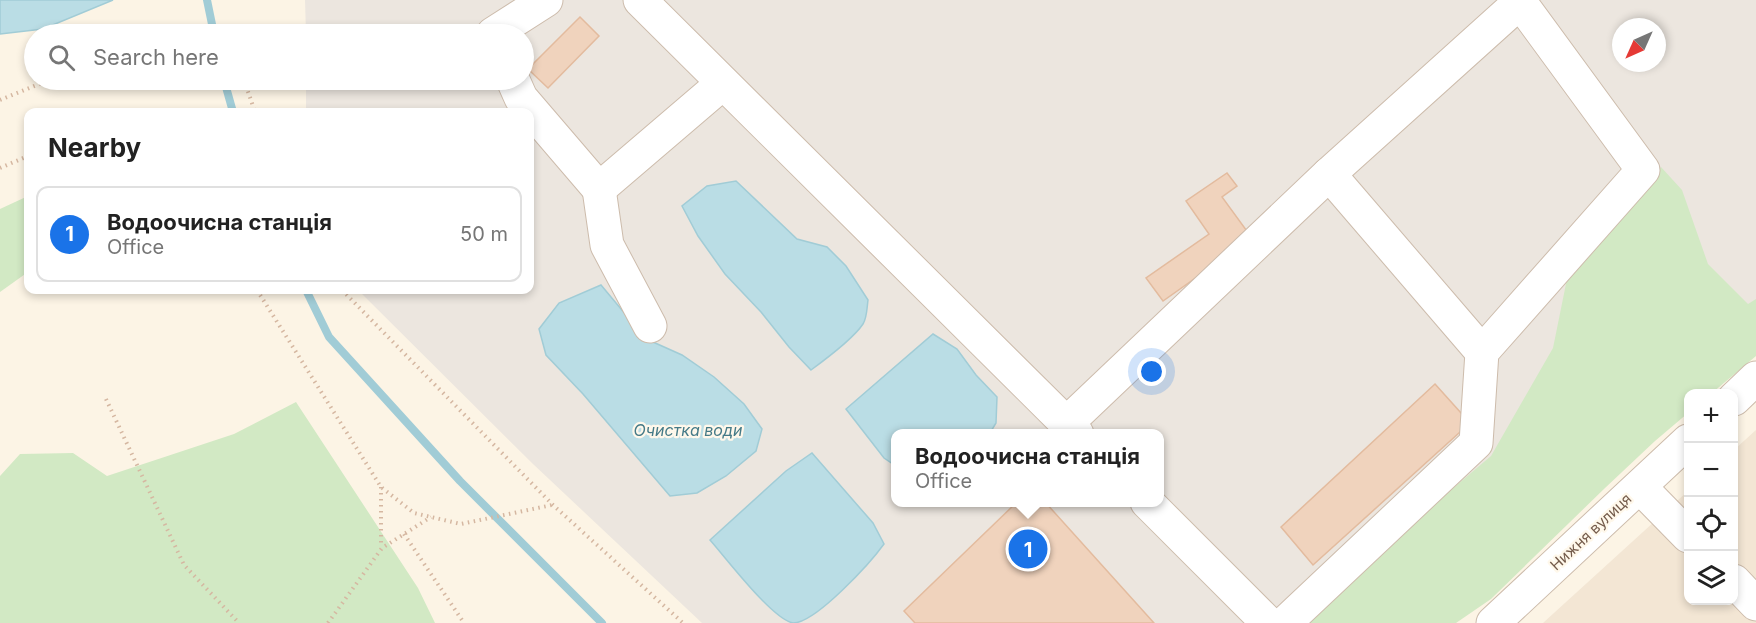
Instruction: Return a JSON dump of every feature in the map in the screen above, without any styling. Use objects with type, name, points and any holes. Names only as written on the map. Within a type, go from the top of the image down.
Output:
[{"type":"street","points":[[509,24],[546,0]]},
{"type":"street","points":[[640,0],[1072,428],[1329,174],[1520,2],[1643,170],[1482,352],[1476,443],[1285,623]]},
{"type":"street","points":[[599,189],[723,83]]},
{"type":"street","points":[[517,90],[530,108]]},
{"type":"street","points":[[534,113],[599,189],[607,245],[650,326]]},
{"type":"street","points":[[1329,174],[1482,352]]},
{"type":"street","points":[[1738,395],[1756,378]]},
{"type":"street","name":"Нижня вулиця","points":[[1493,623],[1687,443]]},
{"type":"street","points":[[1640,487],[1684,531]]},
{"type":"street","points":[[1152,507],[1268,623]]},
{"type":"street","points":[[1738,585],[1756,604]]},
{"type":"path","points":[[0,100],[24,90]]},
{"type":"path","points":[[247,90],[254,108]]},
{"type":"path","points":[[0,168],[24,158]]},
{"type":"path","points":[[260,294],[381,487],[414,513],[461,524],[553,505]]},
{"type":"path","points":[[346,294],[553,505],[683,623]]},
{"type":"path","points":[[106,399],[184,565],[239,623]]},
{"type":"path","points":[[381,487],[381,548]]},
{"type":"path","points":[[328,623],[381,548],[432,517]]},
{"type":"path","points":[[404,534],[464,623]]},
{"type":"shaded area","points":[[305,0],[1756,0],[1756,319],[1410,623],[702,623],[533,464],[362,294],[534,294],[534,108],[306,108],[306,90],[534,90],[534,24],[306,24]]},
{"type":"shaded area","points":[[1756,430],[1756,623],[1543,623],[1684,495],[1684,605],[1738,605],[1738,446]]},
{"type":"green space","points":[[1661,167],[1682,190],[1708,264],[1748,304],[1756,299],[1756,356],[1717,389],[1684,389],[1684,416],[1605,488],[1491,599],[1456,623],[1304,623],[1347,578],[1491,456],[1553,348],[1569,269]]},
{"type":"green space","points":[[24,198],[24,275],[0,292],[0,209]]},
{"type":"green space","points":[[296,402],[418,588],[435,623],[0,623],[0,476],[20,454],[73,453],[107,476],[234,434]]},
{"type":"water","points":[[0,0],[113,0],[55,24],[24,24],[24,31],[0,34]]},
{"type":"water","points":[[736,181],[797,239],[827,247],[846,266],[868,300],[865,319],[859,330],[811,370],[725,274],[698,236],[682,206],[707,186]]},
{"type":"water","name":"Очистка води","points":[[601,285],[653,342],[682,355],[714,377],[744,404],[762,429],[756,451],[726,476],[697,493],[670,496],[583,394],[546,355],[539,329],[559,303]]},
{"type":"water","points":[[933,334],[957,349],[976,375],[997,397],[996,423],[992,429],[891,429],[891,463],[884,458],[846,409]]},
{"type":"water","points":[[812,453],[873,523],[884,544],[856,577],[828,603],[803,620],[793,623],[773,611],[762,600],[710,540],[786,471]]},
{"type":"building","points":[[580,17],[599,36],[548,88],[534,75],[534,63]]},
{"type":"building","points":[[1227,173],[1237,186],[1222,197],[1252,238],[1163,301],[1146,278],[1209,234],[1186,201]]},
{"type":"building","points":[[1435,384],[1470,423],[1313,565],[1281,527]]},
{"type":"building","points":[[1012,507],[1050,507],[1154,623],[915,623],[904,611]]},
{"type":"waterway","points":[[207,0],[212,24]]},
{"type":"waterway","points":[[227,90],[232,108]]},
{"type":"waterway","points":[[308,294],[329,337],[460,481],[602,623]]},
{"type":"place","name":"Водоочисна станція","points":[[1028,549]]}]
